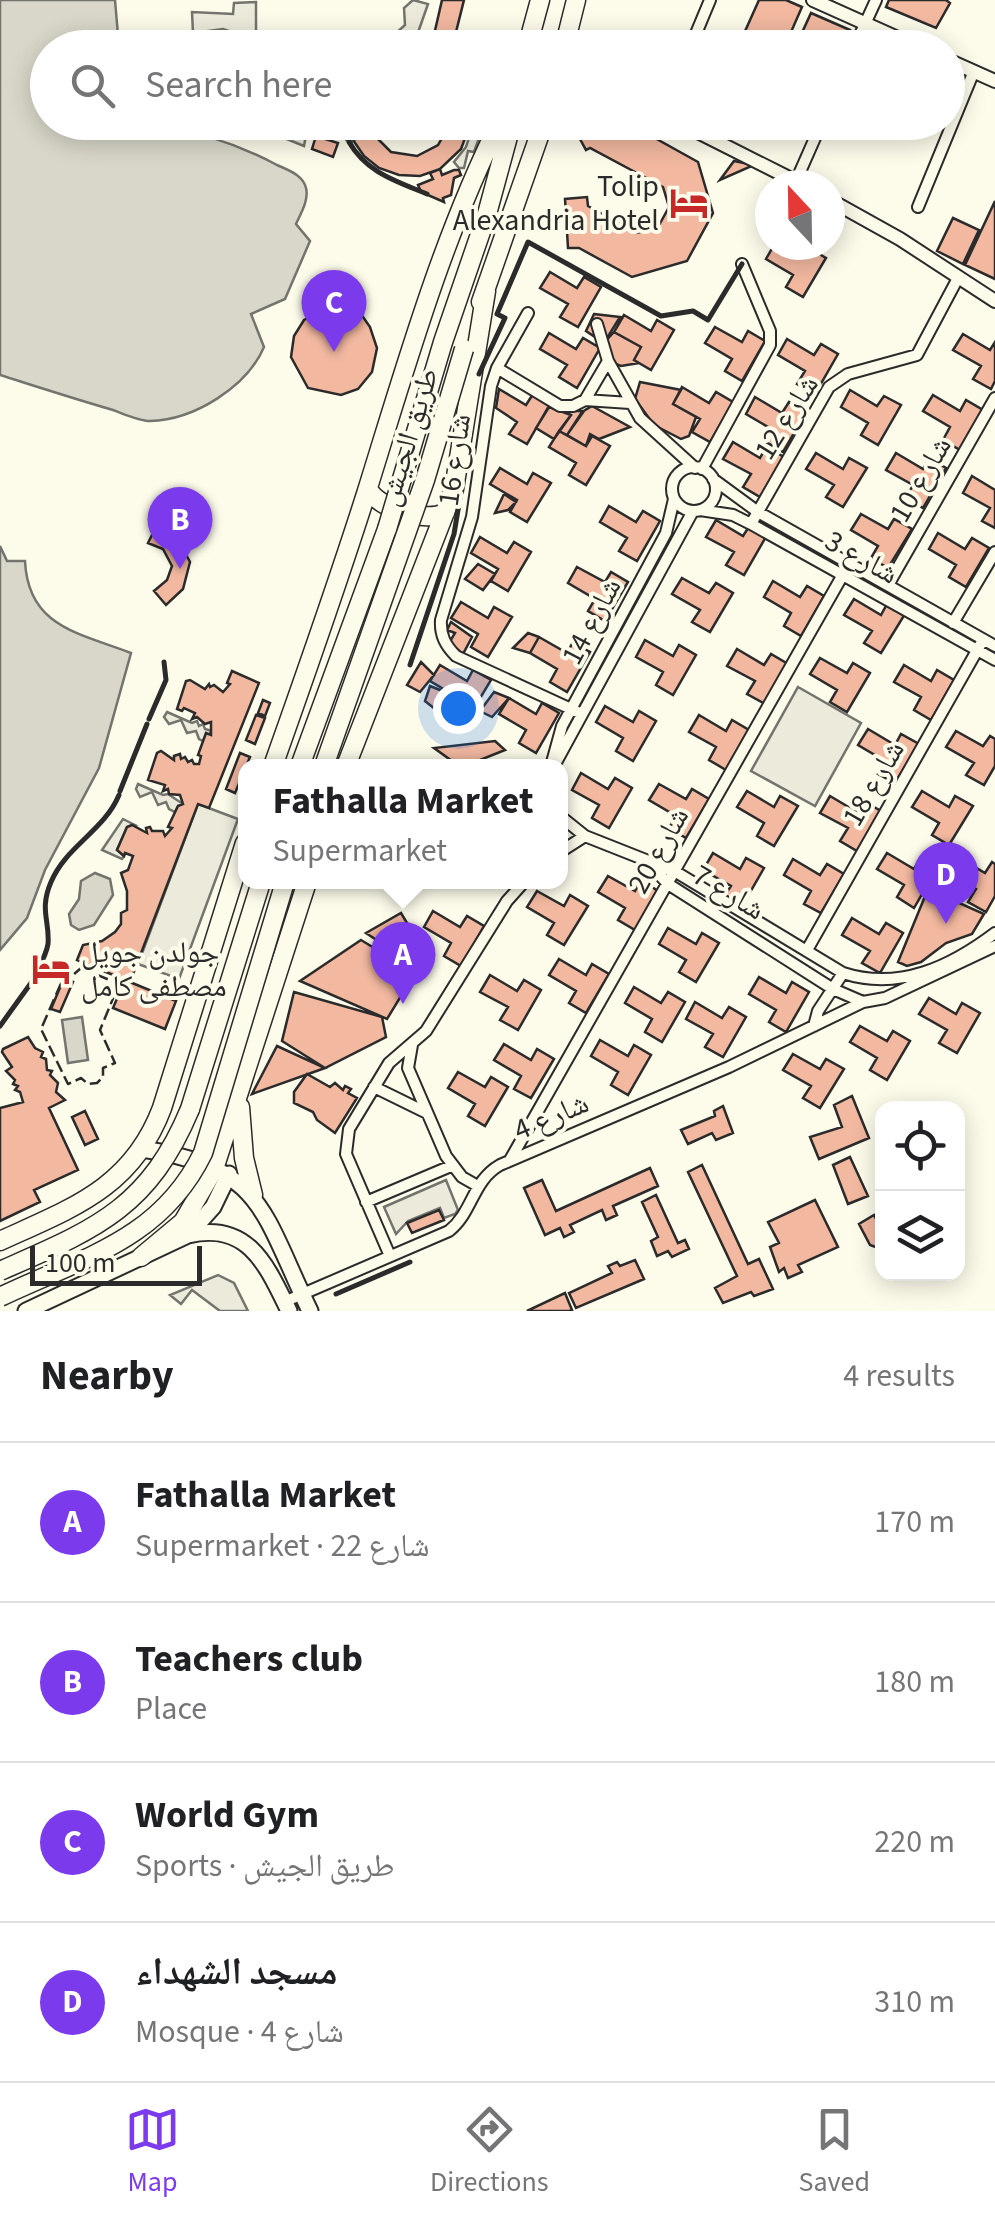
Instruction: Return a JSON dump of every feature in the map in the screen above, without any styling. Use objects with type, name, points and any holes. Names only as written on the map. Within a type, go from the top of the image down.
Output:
[{"type":"highway","points":[[531,30],[540,0]]},
{"type":"highway","points":[[568,30],[576,0]]},
{"type":"highway","points":[[276,759],[368,489],[417,330],[492,140]]},
{"type":"highway","name":"طريق الجيش","points":[[303,759],[381,546],[507,140]]},
{"type":"highway","name":"طريق الجيش","points":[[326,759],[425,480],[464,349],[538,140]]},
{"type":"highway","points":[[349,759],[454,489],[486,291]]},
{"type":"highway","points":[[368,489],[381,503],[426,518],[445,513]]},
{"type":"highway","points":[[0,1241],[97,1194],[142,1149],[162,1108],[238,868]]},
{"type":"highway","points":[[0,1272],[101,1224],[130,1201],[166,1158],[190,1109],[259,889]]},
{"type":"highway","points":[[0,1297],[127,1239],[154,1219],[187,1182],[203,1153],[283,889]]},
{"type":"highway","points":[[141,1257],[183,1222],[222,1171],[241,1087],[305,889]]},
{"type":"highway","points":[[241,1087],[239,1122],[253,1195]]},
{"type":"main road","points":[[142,1149],[180,1156],[222,1171],[253,1195],[310,1311]]},
{"type":"main road","points":[[188,1235],[213,1207],[222,1171]]},
{"type":"main road","points":[[26,1311],[188,1235],[220,1232],[249,1245],[263,1261],[286,1306]]},
{"type":"street","points":[[698,30],[710,0]]},
{"type":"street","points":[[814,0],[880,30]]},
{"type":"street","points":[[862,30],[876,0]]},
{"type":"street","points":[[965,68],[995,82]]},
{"type":"street","points":[[965,94],[974,72]]},
{"type":"street","points":[[714,140],[774,170]]},
{"type":"street","points":[[805,170],[816,140]]},
{"type":"street","points":[[918,207],[946,140]]},
{"type":"street","points":[[845,208],[995,301]]},
{"type":"street","points":[[699,468],[770,344],[770,331],[742,264]]},
{"type":"street","name":"شارع 12","points":[[751,524],[829,386],[848,374],[917,355],[958,278]]},
{"type":"street","name":"شارع 16","points":[[528,314],[497,368],[486,409],[472,517],[440,620],[443,640],[456,656],[577,712]]},
{"type":"street","points":[[596,324],[608,360],[630,404],[648,427],[678,449],[713,480],[716,487],[712,501],[696,510],[679,505],[672,492],[676,478],[688,468],[699,468]]},
{"type":"street","points":[[497,368],[560,406],[574,406],[585,400],[608,360]]},
{"type":"street","name":"شارع 10","points":[[888,586],[995,398]]},
{"type":"street","points":[[585,400],[630,404]]},
{"type":"street","name":"شارع 3","points":[[713,480],[758,512],[953,623],[995,660]]},
{"type":"street","name":"شارع 14","points":[[577,712],[666,533],[674,499]]},
{"type":"street","name":"شارع 3","points":[[696,510],[733,516],[751,524],[980,645],[995,646]]},
{"type":"street","name":"شارع 14","points":[[554,759],[562,726],[577,712],[696,510]]},
{"type":"street","points":[[953,623],[995,552]]},
{"type":"street","name":"شارع 20","points":[[510,1160],[849,564]]},
{"type":"street","name":"شارع 18","points":[[807,950],[980,645]]},
{"type":"street","points":[[568,822],[585,836],[646,860]]},
{"type":"street","points":[[568,847],[585,836]]},
{"type":"street","name":"شارع 7","points":[[646,860],[676,872],[844,973]]},
{"type":"street","name":"شارع 7","points":[[646,860],[668,884],[833,988]]},
{"type":"street","points":[[390,1256],[344,1146],[349,1130],[389,1063],[426,1031],[518,889]]},
{"type":"street","points":[[814,1026],[818,1010],[844,973],[868,981],[914,975],[958,957],[995,932]]},
{"type":"street","name":"شارع 4","points":[[286,1306],[302,1294],[458,1224],[476,1186],[491,1170],[510,1160],[730,1066],[863,1002],[885,998],[995,946]]},
{"type":"street","points":[[833,988],[863,1002]]},
{"type":"street","points":[[412,1046],[408,1068],[427,1112],[452,1166],[476,1186]]},
{"type":"street","points":[[374,1087],[427,1112]]},
{"type":"street","points":[[366,1202],[452,1166]]},
{"type":"shaded area","points":[[0,0],[115,0],[118,30],[30,30],[30,140],[220,140],[302,180],[307,193],[296,224],[310,241],[285,299],[251,314],[264,347],[256,362],[232,388],[201,408],[146,421],[0,375]]},
{"type":"shaded area","points":[[413,0],[428,4],[419,30],[400,30],[405,25],[404,8]]},
{"type":"shaded area","points":[[256,2],[256,30],[193,30],[192,12],[233,14],[234,3]]},
{"type":"shaded area","points":[[468,140],[478,140],[474,152],[468,151],[464,168],[459,168],[454,162]]},
{"type":"shaded area","points":[[0,546],[7,561],[25,561],[28,583],[46,614],[75,633],[131,653],[99,768],[45,870],[27,918],[0,950]]},
{"type":"shaded area","points":[[798,687],[861,723],[815,806],[751,771]]},
{"type":"shaded area","points":[[167,712],[192,723],[197,721],[199,726],[203,724],[212,731],[203,741],[196,731],[187,733],[181,720],[169,724],[164,717]]},
{"type":"shaded area","points":[[138,784],[168,794],[183,804],[175,812],[166,802],[158,805],[152,792],[140,797]]},
{"type":"shaded area","points":[[198,804],[238,819],[179,979],[138,964]]},
{"type":"shaded area","points":[[123,819],[135,825],[127,827],[117,850],[124,856],[122,859],[102,850]]},
{"type":"shaded area","points":[[95,873],[110,879],[113,895],[94,925],[79,930],[71,925],[69,914],[79,899],[81,881]]},
{"type":"shaded area","points":[[82,1017],[88,1060],[68,1063],[62,1020]]},
{"type":"shaded area","points":[[446,1180],[458,1210],[455,1214],[444,1218],[440,1208],[408,1221],[396,1234],[384,1207]]},
{"type":"shaded area","points":[[218,1275],[234,1283],[248,1311],[220,1311],[192,1290],[181,1304],[170,1295]]},
{"type":"building","points":[[442,0],[464,0],[456,30],[435,30]]},
{"type":"building","points":[[759,0],[786,0],[802,7],[792,30],[746,30]]},
{"type":"building","points":[[889,0],[950,3],[936,28],[886,7]]},
{"type":"building","points":[[811,13],[850,30],[803,30]]},
{"type":"building","points":[[315,140],[338,143],[333,157],[312,149]]},
{"type":"building","points":[[353,140],[379,140],[391,152],[417,156],[441,140],[464,140],[461,149],[440,169],[420,176],[399,175],[379,168]]},
{"type":"building","name":"Tolip Alexandria Hotel","points":[[581,140],[658,140],[698,162],[713,213],[687,261],[632,277],[579,248],[568,248],[565,199],[587,197],[588,206],[637,233],[658,227],[669,207],[663,187],[590,148],[586,150]]},
{"type":"building","points":[[734,161],[754,165],[720,180]]},
{"type":"building","points":[[440,169],[442,175],[459,170],[461,175],[454,178],[451,195],[443,198],[444,202],[421,192],[418,185],[433,179],[430,173]]},
{"type":"building","points":[[995,201],[995,279],[965,265]]},
{"type":"building","points":[[953,218],[979,230],[963,264],[937,251]]},
{"type":"building","points":[[768,260],[825,260],[803,297],[786,287],[793,275]]},
{"type":"building","points":[[550,272],[577,288],[584,277],[601,287],[578,327],[560,317],[568,304],[540,288]]},
{"type":"building","points":[[328,308],[361,314],[377,348],[372,372],[358,389],[341,395],[308,388],[291,357],[294,336],[304,320]]},
{"type":"building","points":[[594,314],[620,317],[604,343],[586,331]]},
{"type":"building","points":[[624,315],[651,331],[657,320],[674,330],[651,370],[634,360],[641,347],[614,332]]},
{"type":"building","points":[[715,327],[742,342],[748,331],[765,341],[742,381],[725,371],[732,359],[705,343]]},
{"type":"building","points":[[614,332],[641,347],[634,360],[639,363],[621,366],[608,361],[602,345]]},
{"type":"building","points":[[549,333],[576,349],[583,338],[600,348],[577,388],[559,377],[567,365],[540,349]]},
{"type":"building","points":[[963,334],[990,350],[995,342],[995,381],[991,389],[973,379],[981,366],[953,350]]},
{"type":"building","points":[[787,339],[814,355],[821,344],[838,354],[815,394],[797,384],[805,371],[778,355]]},
{"type":"building","points":[[640,382],[681,390],[673,404],[696,417],[689,436],[681,439],[654,425],[635,399]]},
{"type":"building","points":[[682,387],[709,403],[716,392],[733,402],[710,442],[692,432],[700,419],[673,404]]},
{"type":"building","points":[[499,389],[526,405],[533,394],[550,404],[527,444],[509,434],[517,422],[496,408]]},
{"type":"building","points":[[850,390],[877,406],[884,396],[901,405],[878,445],[861,435],[868,423],[841,407]]},
{"type":"building","points":[[933,395],[960,411],[966,400],[983,410],[960,450],[943,440],[950,427],[923,411]]},
{"type":"building","points":[[755,397],[782,413],[789,402],[806,412],[783,452],[766,442],[773,430],[746,414]]},
{"type":"building","points":[[592,406],[630,427],[599,439],[590,434],[586,446],[567,435],[582,412]]},
{"type":"building","points":[[549,407],[571,415],[554,439],[536,428]]},
{"type":"building","points":[[562,411],[584,411],[567,435],[559,431],[571,415]]},
{"type":"building","points":[[559,431],[586,446],[592,436],[610,446],[586,485],[569,475],[576,463],[549,447]]},
{"type":"building","points":[[733,442],[760,458],[766,447],[784,457],[760,497],[743,487],[751,474],[723,459]]},
{"type":"building","points":[[816,453],[843,469],[849,458],[867,468],[843,507],[826,497],[834,485],[806,469]]},
{"type":"building","points":[[896,453],[923,469],[929,458],[946,468],[923,508],[906,498],[913,485],[886,470]]},
{"type":"building","points":[[500,468],[527,484],[533,473],[551,483],[527,522],[510,512],[517,500],[490,484]]},
{"type":"building","points":[[972,476],[995,490],[995,528],[982,521],[990,508],[963,493]]},
{"type":"building","points":[[504,494],[516,502],[508,510],[495,513]]},
{"type":"building","points":[[609,506],[636,522],[643,511],[660,521],[637,561],[619,551],[627,538],[600,522]]},
{"type":"building","points":[[861,514],[888,529],[894,519],[912,529],[888,568],[871,558],[878,546],[851,530]]},
{"type":"building","points":[[716,520],[743,536],[750,525],[767,535],[744,575],[726,565],[734,552],[706,537]]},
{"type":"building","points":[[155,529],[178,540],[190,562],[183,589],[166,605],[154,591],[167,580],[172,566],[163,549],[148,543]]},
{"type":"building","points":[[938,533],[965,549],[972,538],[989,548],[966,587],[949,577],[956,565],[929,549]]},
{"type":"building","points":[[480,537],[507,553],[514,542],[531,552],[508,591],[491,581],[498,569],[471,553]]},
{"type":"building","points":[[478,564],[495,574],[483,590],[465,579]]},
{"type":"building","points":[[577,567],[605,582],[611,572],[628,582],[605,621],[588,611],[595,599],[568,583]]},
{"type":"building","points":[[682,578],[709,593],[716,583],[733,593],[710,632],[692,622],[700,610],[672,594]]},
{"type":"building","points":[[773,581],[800,597],[807,586],[824,596],[801,636],[784,626],[791,613],[764,597]]},
{"type":"building","points":[[854,599],[881,615],[887,604],[905,614],[881,653],[864,643],[872,631],[844,615]]},
{"type":"building","points":[[461,602],[488,618],[494,607],[512,617],[488,657],[471,647],[478,634],[451,618]]},
{"type":"building","points":[[451,622],[472,637],[463,654],[449,643],[455,633],[447,630]]},
{"type":"building","points":[[528,633],[539,637],[530,653],[513,648]]},
{"type":"building","points":[[539,637],[567,653],[573,642],[590,652],[567,692],[550,682],[557,669],[530,653]]},
{"type":"building","points":[[645,640],[673,656],[679,645],[696,655],[673,695],[656,685],[663,672],[636,657]]},
{"type":"building","points":[[737,649],[764,665],[771,654],[788,664],[765,704],[747,694],[755,681],[727,666]]},
{"type":"building","points":[[820,658],[847,673],[853,663],[870,673],[847,712],[830,702],[837,690],[810,674]]},
{"type":"building","points":[[421,662],[434,675],[420,692],[407,685]]},
{"type":"building","points":[[440,665],[467,681],[473,670],[491,680],[467,720],[450,710],[457,697],[430,681]]},
{"type":"building","points":[[904,665],[931,681],[937,670],[954,680],[931,720],[914,710],[921,697],[894,682]]},
{"type":"building","points":[[232,671],[259,683],[209,808],[198,804],[130,982],[77,960],[83,945],[102,941],[115,932],[121,924],[121,913],[127,910],[127,891],[121,873],[128,870],[133,856],[124,856],[117,850],[127,827],[132,825],[147,833],[146,828],[150,827],[152,831],[163,831],[165,836],[172,828],[168,827],[178,806],[183,804],[180,795],[169,794],[168,789],[163,791],[165,785],[148,780],[157,753],[161,751],[174,760],[180,754],[181,759],[199,764],[206,733],[211,735],[211,722],[205,724],[197,717],[192,719],[195,713],[177,709],[186,681],[205,689],[214,685],[223,692],[230,684],[227,683]]},
{"type":"building","points":[[430,686],[455,696],[445,717],[425,701]]},
{"type":"building","points":[[494,692],[509,698],[492,717],[480,711]]},
{"type":"building","points":[[509,698],[536,714],[542,703],[559,713],[536,753],[519,743],[526,730],[499,714]]},
{"type":"building","points":[[263,700],[270,703],[265,716],[258,713]]},
{"type":"building","points":[[605,706],[633,722],[639,711],[656,721],[633,761],[616,751],[623,738],[596,722]]},
{"type":"building","points":[[256,715],[265,718],[255,744],[246,740]]},
{"type":"building","points":[[699,715],[726,731],[732,720],[749,730],[726,770],[709,760],[716,747],[689,732]]},
{"type":"building","points":[[868,729],[895,745],[901,734],[919,744],[895,783],[878,774],[885,761],[858,745]]},
{"type":"building","points":[[956,731],[983,746],[990,736],[995,739],[995,766],[984,785],[966,775],[974,763],[946,747]]},
{"type":"building","points":[[495,741],[505,750],[482,759],[449,759],[434,748]]},
{"type":"building","points":[[240,753],[250,757],[238,759],[235,793],[226,789]]},
{"type":"building","points":[[581,773],[608,789],[615,778],[632,788],[609,828],[592,818],[599,805],[572,790]]},
{"type":"building","points":[[659,784],[686,799],[692,789],[709,799],[686,838],[669,828],[676,816],[649,800]]},
{"type":"building","points":[[747,791],[774,807],[780,796],[798,806],[774,846],[757,836],[764,823],[737,807]]},
{"type":"building","points":[[922,791],[949,807],[955,796],[973,806],[949,845],[932,835],[939,823],[912,807]]},
{"type":"building","points":[[830,796],[857,812],[863,801],[881,811],[857,851],[840,841],[848,828],[820,813]]},
{"type":"building","points":[[713,853],[740,869],[746,858],[764,868],[741,908],[723,898],[731,886],[703,870]]},
{"type":"building","points":[[887,853],[914,869],[920,858],[937,868],[914,908],[897,897],[904,885],[877,869]]},
{"type":"building","points":[[958,857],[985,873],[992,862],[995,864],[995,896],[986,912],[968,902],[976,889],[949,873]]},
{"type":"building","points":[[793,859],[820,875],[827,864],[844,874],[821,913],[804,904],[811,891],[784,875]]},
{"type":"building","points":[[608,876],[635,891],[641,880],[658,891],[635,930],[618,920],[625,908],[598,892]]},
{"type":"building","points":[[928,889],[984,914],[972,934],[946,943],[921,962],[907,966],[898,962]]},
{"type":"building","points":[[537,891],[564,906],[570,895],[588,906],[564,945],[547,935],[554,923],[527,907]]},
{"type":"building","points":[[433,911],[460,927],[467,916],[484,926],[461,966],[444,956],[451,943],[424,927]]},
{"type":"building","points":[[401,913],[422,948],[413,964],[366,933]]},
{"type":"building","points":[[852,918],[879,934],[886,923],[903,933],[880,973],[862,963],[870,951],[842,935]]},
{"type":"building","points":[[668,928],[696,944],[702,933],[719,943],[696,982],[679,972],[686,960],[659,944]]},
{"type":"building","points":[[361,940],[415,973],[387,1019],[300,981]]},
{"type":"building","points":[[559,959],[586,975],[592,964],[609,974],[586,1013],[569,1003],[576,991],[549,975]]},
{"type":"building","points":[[490,975],[517,991],[524,980],[541,990],[518,1030],[500,1020],[508,1007],[480,992]]},
{"type":"building","points":[[759,977],[786,993],[792,982],[809,992],[786,1032],[769,1022],[776,1010],[749,994]]},
{"type":"building","points":[[64,978],[73,982],[60,1012],[51,1009]]},
{"type":"building","points":[[125,980],[176,1001],[165,1029],[113,1008]]},
{"type":"building","points":[[634,987],[661,1003],[668,992],[685,1002],[662,1042],[645,1032],[652,1019],[625,1003]]},
{"type":"building","points":[[294,992],[382,1017],[386,1037],[325,1068],[282,1041]]},
{"type":"building","points":[[929,998],[956,1014],[962,1003],[980,1013],[957,1053],[939,1043],[947,1030],[919,1014]]},
{"type":"building","points":[[695,1002],[722,1018],[729,1007],[746,1017],[723,1057],[705,1047],[713,1034],[686,1019]]},
{"type":"building","points":[[860,1026],[887,1041],[893,1031],[910,1041],[887,1080],[870,1070],[877,1058],[850,1042]]},
{"type":"building","points":[[28,1037],[43,1052],[41,1057],[46,1059],[47,1070],[52,1071],[50,1075],[58,1083],[56,1092],[65,1100],[49,1108],[78,1170],[34,1190],[40,1202],[0,1221],[0,1108],[23,1102],[20,1092],[15,1090],[15,1080],[6,1071],[12,1067],[2,1052]]},
{"type":"building","points":[[600,1040],[628,1056],[634,1045],[651,1055],[628,1095],[611,1085],[618,1072],[591,1056]]},
{"type":"building","points":[[504,1044],[531,1060],[537,1049],[554,1059],[531,1098],[514,1089],[521,1076],[494,1060]]},
{"type":"building","points":[[277,1046],[325,1068],[252,1094]]},
{"type":"building","points":[[793,1054],[820,1069],[826,1059],[844,1069],[820,1108],[803,1098],[811,1086],[783,1070]]},
{"type":"building","points":[[458,1072],[485,1087],[491,1077],[508,1087],[485,1126],[468,1116],[475,1104],[448,1088]]},
{"type":"building","points":[[307,1074],[330,1087],[335,1083],[343,1090],[345,1086],[357,1098],[335,1133],[317,1120],[313,1112],[294,1103],[294,1092]]},
{"type":"building","points":[[852,1096],[869,1138],[819,1159],[810,1137],[842,1127],[834,1105]]},
{"type":"building","points":[[723,1106],[733,1133],[716,1140],[712,1133],[688,1144],[681,1130],[715,1116],[714,1111]]},
{"type":"building","points":[[85,1111],[98,1139],[85,1145],[72,1117]]},
{"type":"building","points":[[850,1157],[868,1196],[848,1204],[833,1165]]},
{"type":"building","points":[[702,1165],[748,1264],[759,1259],[773,1289],[754,1296],[751,1292],[723,1303],[715,1288],[737,1276],[688,1172]]},
{"type":"building","points":[[650,1168],[658,1186],[613,1206],[617,1215],[606,1220],[602,1210],[570,1225],[574,1232],[564,1237],[560,1228],[545,1235],[524,1188],[542,1180],[556,1211]]},
{"type":"building","points":[[656,1195],[678,1243],[685,1240],[689,1249],[672,1257],[668,1251],[657,1256],[651,1241],[658,1237],[642,1202]]},
{"type":"building","points":[[815,1200],[838,1247],[798,1265],[802,1272],[788,1278],[784,1268],[779,1272],[770,1247],[779,1243],[768,1222]]},
{"type":"building","points":[[439,1210],[444,1220],[412,1233],[407,1223]]},
{"type":"building","points":[[874,1215],[875,1247],[870,1245],[859,1224]]},
{"type":"building","points":[[635,1260],[644,1279],[576,1308],[569,1293],[612,1273],[608,1266]]},
{"type":"building","points":[[565,1293],[572,1310],[527,1311]]},
{"type":"fence","points":[[81,968],[119,984],[100,1030],[115,1063],[103,1068],[103,1077],[97,1083],[88,1084],[81,1078],[68,1084],[41,1029],[66,972],[73,975],[81,968]]},
{"type":"wall","points":[[349,142],[373,169],[427,194]]},
{"type":"wall","points":[[479,374],[505,318],[497,314],[528,242],[661,316],[693,311],[708,320],[742,264]]},
{"type":"wall","points":[[410,665],[454,534],[461,492]]},
{"type":"wall","points":[[149,719],[166,680],[164,662]]},
{"type":"wall","points":[[120,791],[147,724]]},
{"type":"wall","points":[[32,981],[48,944],[45,908],[51,882],[119,795]]},
{"type":"wall","points":[[0,1026],[31,983]]},
{"type":"wall","points":[[336,1294],[410,1262]]},
{"type":"place","name":"Tolip Alexandria Hotel","points":[[689,203]]},
{"type":"place","name":"World Gym","points":[[334,352]]},
{"type":"place","name":"Teachers club","points":[[180,569]]},
{"type":"place","name":"مسجد الشهداء","points":[[946,924]]},
{"type":"place","name":"جولدن جويل مصطفى كامل","points":[[51,969]]},
{"type":"place","name":"Fathalla Market","points":[[403,1004]]}]
